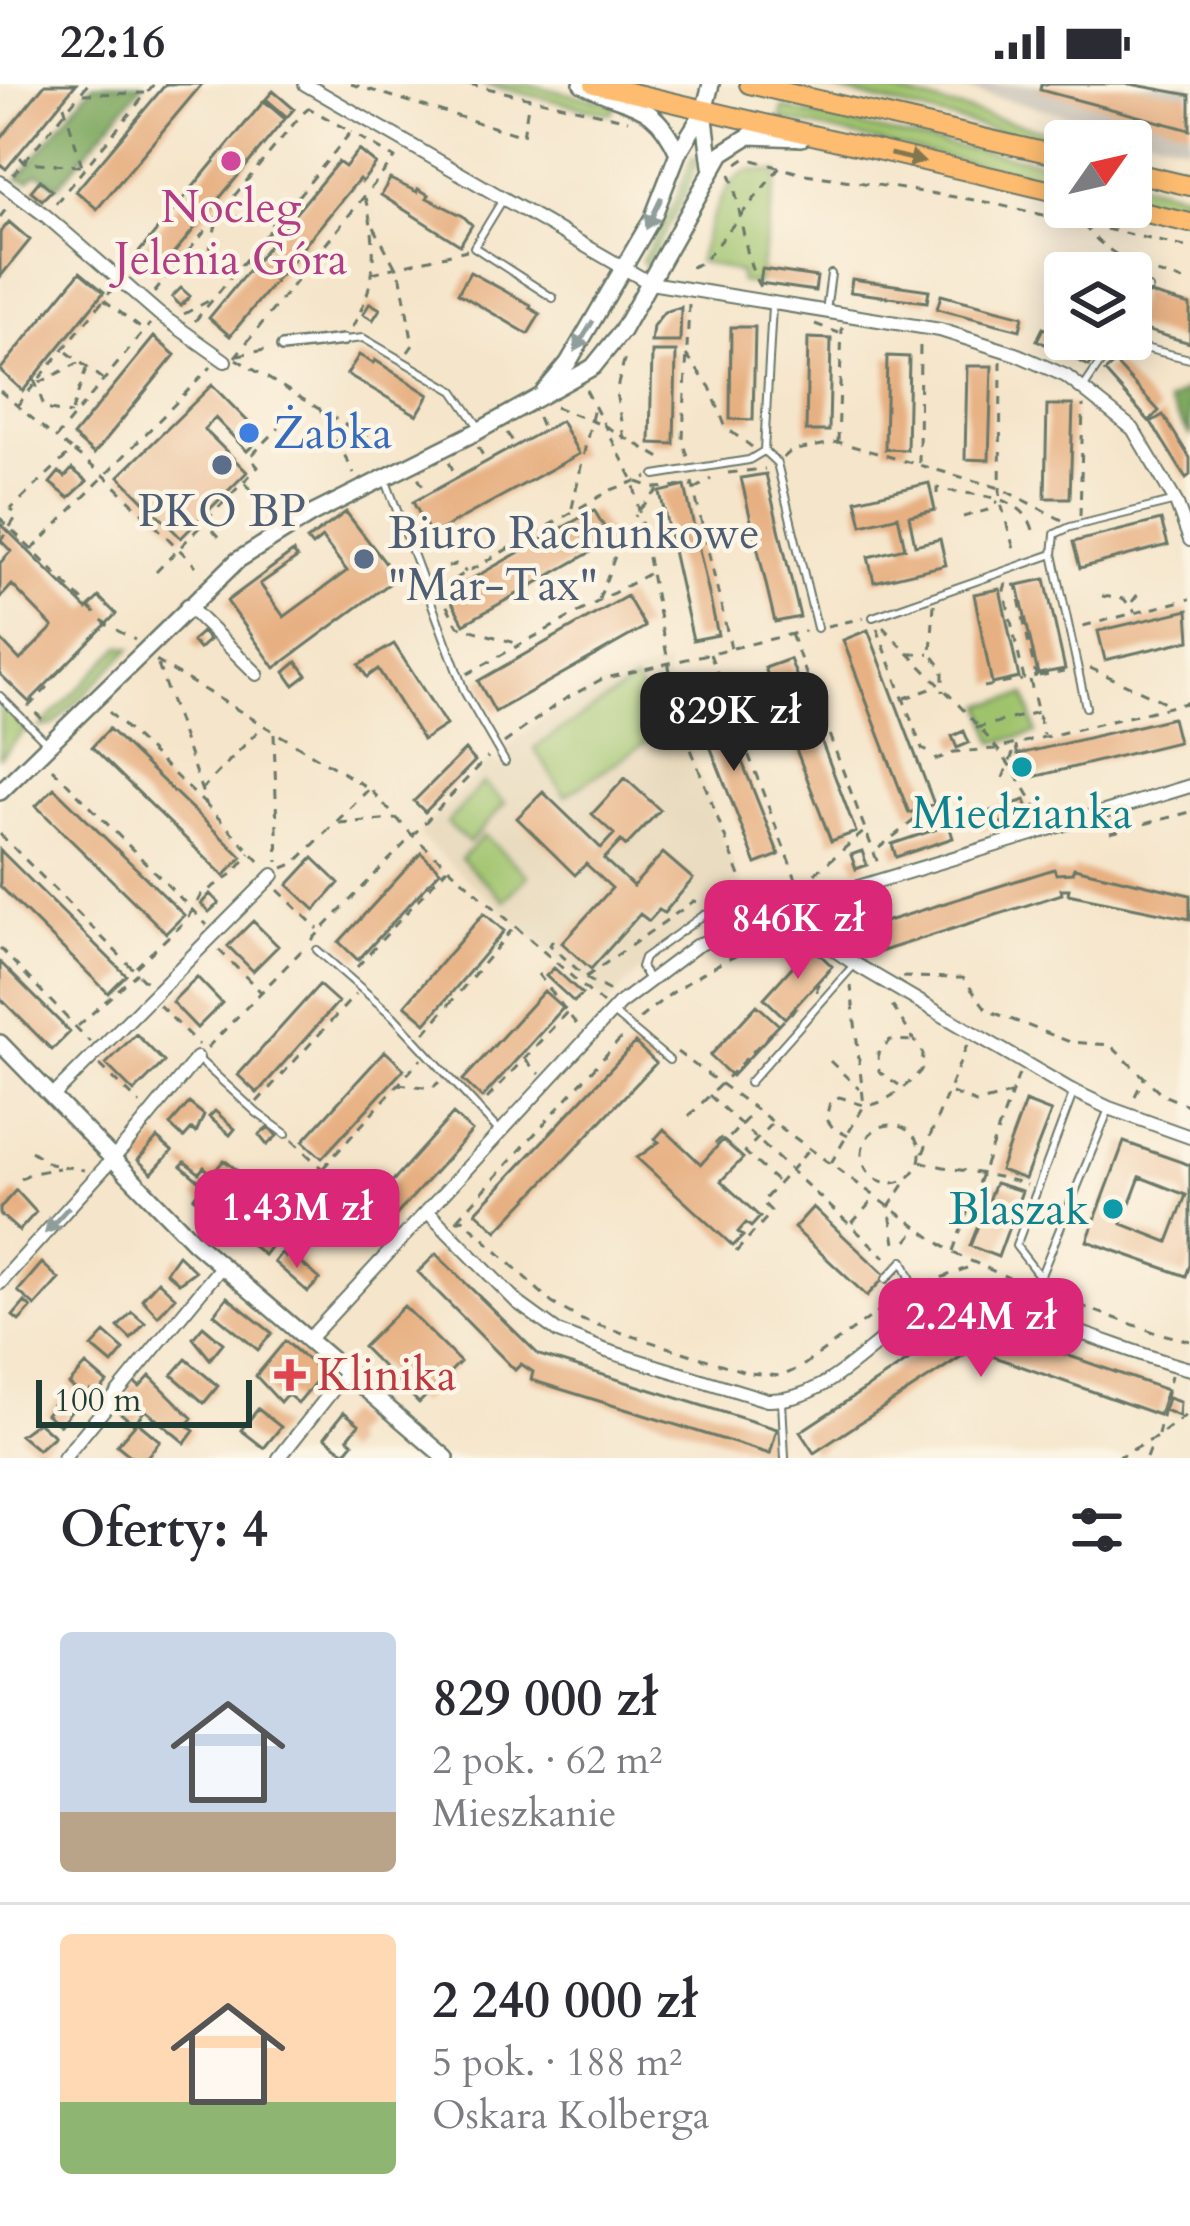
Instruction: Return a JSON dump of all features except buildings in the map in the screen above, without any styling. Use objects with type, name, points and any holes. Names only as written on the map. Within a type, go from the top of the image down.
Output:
[{"type":"main road","points":[[595,84],[1044,189]]},
{"type":"main road","points":[[749,84],[1044,152]]},
{"type":"main road","points":[[1152,176],[1185,183]]},
{"type":"main road","points":[[1152,214],[1190,223]]},
{"type":"street","points":[[305,84],[650,283],[922,327],[1003,349],[1084,386],[1133,429],[1176,502],[1190,540]]},
{"type":"street","points":[[582,84],[650,112],[666,129],[677,153]]},
{"type":"street","points":[[538,407],[653,218],[677,153],[704,111],[711,84]]},
{"type":"street","points":[[704,111],[711,166]]},
{"type":"street","points":[[0,792],[188,605],[257,546],[385,477],[479,438],[538,407],[593,367],[608,352],[650,283],[698,199],[711,166],[730,146],[749,136],[823,138]]},
{"type":"street","points":[[1,183],[46,216],[140,303],[232,358]]},
{"type":"street","points":[[282,347],[344,340]]},
{"type":"street","points":[[188,605],[257,674]]},
{"type":"street","points":[[308,1341],[612,1004],[696,946],[796,906],[1186,784]]},
{"type":"street","points":[[54,1095],[273,875]]},
{"type":"street","points":[[796,906],[827,945],[889,989],[1074,1091],[1190,1137]]},
{"type":"street","points":[[0,1042],[221,1267],[446,1458]]},
{"type":"street","points":[[0,1282],[201,1054]]},
{"type":"street","points":[[427,1211],[518,1303],[558,1332],[755,1397],[782,1400],[813,1390],[926,1313],[970,1306],[1024,1317],[1190,1369]]},
{"type":"street","points":[[64,1458],[221,1267]]},
{"type":"street","points":[[279,1458],[346,1373]]},
{"type":"lane","points":[[504,198],[474,247],[553,298]]},
{"type":"lane","points":[[826,311],[831,274]]},
{"type":"lane","points":[[655,476],[749,460],[759,450],[767,302]]},
{"type":"lane","points":[[344,340],[363,338],[454,392],[479,438]]},
{"type":"lane","points":[[1152,350],[1190,359]]},
{"type":"lane","points":[[1084,386],[1099,360]]},
{"type":"lane","points":[[759,450],[777,463],[817,628]]},
{"type":"lane","points":[[385,477],[460,678],[505,762]]},
{"type":"lane","points":[[1086,707],[1053,554],[1055,534],[1176,502]]},
{"type":"lane","points":[[874,616],[1053,554]]},
{"type":"lane","points":[[0,696],[48,744]]},
{"type":"lane","points":[[649,980],[641,967],[644,958],[704,915],[717,911],[736,928]]},
{"type":"lane","points":[[317,950],[361,988],[499,1132]]},
{"type":"lane","points":[[749,1084],[855,964]]},
{"type":"lane","points":[[612,1004],[631,1028],[669,1060]]},
{"type":"lane","points":[[201,1054],[252,1108],[286,1134]]},
{"type":"lane","points":[[1040,1277],[1016,1246],[1074,1091]]},
{"type":"lane","points":[[1024,1317],[1109,1108]]},
{"type":"lane","points":[[886,1279],[903,1261],[926,1313]]},
{"type":"lane","points":[[782,1400],[785,1458]]},
{"type":"path","points":[[1,183],[88,84]]},
{"type":"path","points":[[46,216],[154,84]]},
{"type":"path","points":[[351,84],[523,136],[529,99]]},
{"type":"path","points":[[469,84],[640,123]]},
{"type":"path","points":[[80,94],[147,93]]},
{"type":"path","points":[[123,315],[172,270],[320,99]]},
{"type":"path","points":[[66,107],[82,168]]},
{"type":"path","points":[[232,358],[395,158],[309,108]]},
{"type":"path","points":[[182,329],[214,298],[351,132]]},
{"type":"path","points":[[736,164],[746,158],[837,180],[1044,215]]},
{"type":"path","points":[[22,160],[82,168]]},
{"type":"path","points":[[692,267],[703,262],[780,167]]},
{"type":"path","points":[[730,174],[753,274],[767,302]]},
{"type":"path","points":[[364,197],[404,288],[413,345],[403,361]]},
{"type":"path","points":[[219,213],[275,225]]},
{"type":"path","points":[[172,270],[204,272],[219,213]]},
{"type":"path","points":[[344,340],[371,289],[373,225]]},
{"type":"path","points":[[1086,228],[1126,263],[1190,282]]},
{"type":"path","points":[[1104,228],[1190,248]]},
{"type":"path","points":[[372,273],[455,256],[474,247]]},
{"type":"path","points":[[17,406],[119,282]]},
{"type":"path","points":[[182,329],[185,312],[214,298]]},
{"type":"path","points":[[104,300],[145,331]]},
{"type":"path","points":[[689,302],[683,439],[730,648]]},
{"type":"path","points":[[56,438],[159,314]]},
{"type":"path","points":[[838,442],[842,314]]},
{"type":"path","points":[[809,320],[828,332],[842,333]]},
{"type":"path","points":[[919,465],[922,327]]},
{"type":"path","points":[[32,550],[206,372],[232,358],[282,347]]},
{"type":"path","points":[[1003,349],[1000,500],[1014,550]]},
{"type":"path","points":[[64,350],[104,380]]},
{"type":"path","points":[[624,439],[616,392],[626,353]]},
{"type":"path","points":[[685,354],[710,387],[726,428],[759,450]]},
{"type":"path","points":[[232,358],[389,451]]},
{"type":"path","points":[[36,382],[80,362]]},
{"type":"path","points":[[205,362],[206,372]]},
{"type":"path","points":[[73,414],[87,368]]},
{"type":"path","points":[[36,382],[45,409],[73,414]]},
{"type":"path","points":[[1082,524],[1084,386]]},
{"type":"path","points":[[586,390],[634,480],[680,718],[758,920]]},
{"type":"path","points":[[0,392],[104,476],[196,566]]},
{"type":"path","points":[[571,513],[595,405]]},
{"type":"path","points":[[555,406],[605,426],[677,470]]},
{"type":"path","points":[[538,407],[542,427]]},
{"type":"path","points":[[319,408],[358,480]]},
{"type":"path","points":[[156,572],[258,467],[250,457],[279,428]]},
{"type":"path","points":[[506,431],[514,443]]},
{"type":"path","points":[[479,438],[484,459]]},
{"type":"path","points":[[777,463],[791,451],[838,442],[1000,488],[1066,522]]},
{"type":"path","points":[[0,542],[17,516],[11,509],[72,451]]},
{"type":"path","points":[[448,460],[455,474]]},
{"type":"path","points":[[634,480],[660,488],[693,488],[711,479],[710,465]]},
{"type":"path","points":[[417,476],[425,490]]},
{"type":"path","points":[[521,644],[458,626],[436,590],[634,480],[655,476]]},
{"type":"path","points":[[244,482],[257,496]]},
{"type":"path","points":[[597,602],[621,540],[660,488]]},
{"type":"path","points":[[937,494],[938,488],[1022,508],[1033,530]]},
{"type":"path","points":[[963,517],[988,510],[1000,500]]},
{"type":"path","points":[[212,515],[220,524]]},
{"type":"path","points":[[0,518],[107,625],[137,642]]},
{"type":"path","points":[[213,530],[225,543]]},
{"type":"path","points":[[448,567],[456,565],[466,572]]},
{"type":"path","points":[[1003,570],[1020,662],[1030,678],[1044,737]]},
{"type":"path","points":[[460,678],[650,574]]},
{"type":"path","points":[[1007,586],[1016,585],[1032,659],[1030,678]]},
{"type":"path","points":[[1132,605],[1141,590]]},
{"type":"path","points":[[1102,596],[1124,599],[1135,613]]},
{"type":"path","points":[[934,597],[931,654],[943,669],[943,692]]},
{"type":"path","points":[[1083,626],[1190,599]]},
{"type":"path","points":[[1007,604],[1019,602]]},
{"type":"path","points":[[2,838],[137,970],[201,1054],[495,749],[589,684],[669,661],[874,616]]},
{"type":"path","points":[[874,616],[995,748],[1022,783],[1042,823]]},
{"type":"path","points":[[874,616],[922,749],[932,753]]},
{"type":"path","points":[[1011,624],[1024,621]]},
{"type":"path","points":[[791,634],[884,879]]},
{"type":"path","points":[[1016,643],[1028,640]]},
{"type":"path","points":[[709,652],[799,887],[866,830]]},
{"type":"path","points":[[908,654],[931,654]]},
{"type":"path","points":[[1020,662],[1032,659]]},
{"type":"path","points":[[207,806],[159,664],[370,789],[448,867],[605,1006],[612,1004],[611,992],[606,993],[550,945],[554,940]]},
{"type":"path","points":[[984,687],[1077,665],[1172,706]]},
{"type":"path","points":[[42,719],[29,706],[45,686]]},
{"type":"path","points":[[904,699],[938,686]]},
{"type":"path","points":[[934,760],[954,752],[1016,747],[1190,702]]},
{"type":"path","points":[[109,712],[207,806],[320,931]]},
{"type":"path","points":[[976,728],[1038,712]]},
{"type":"path","points":[[201,790],[262,727]]},
{"type":"path","points":[[273,875],[274,734]]},
{"type":"path","points":[[1004,778],[1016,747]]},
{"type":"path","points":[[1016,747],[1022,783]]},
{"type":"path","points":[[52,769],[193,909],[262,992]]},
{"type":"path","points":[[273,875],[296,863],[370,789]]},
{"type":"path","points":[[879,848],[942,798]]},
{"type":"path","points":[[1110,833],[1190,812]]},
{"type":"path","points":[[334,824],[398,819]]},
{"type":"path","points":[[78,1026],[188,920],[201,895],[234,873],[251,852]]},
{"type":"path","points":[[357,967],[448,867]]},
{"type":"path","points":[[586,977],[694,901],[708,905]]},
{"type":"path","points":[[417,1044],[515,926]]},
{"type":"path","points":[[450,1225],[638,1020],[678,987],[729,956],[799,932]]},
{"type":"path","points":[[0,948],[78,1026],[95,1054],[150,1113]]},
{"type":"path","points":[[818,991],[832,961]]},
{"type":"path","points":[[538,974],[578,1025]]},
{"type":"path","points":[[830,1165],[864,1106],[895,1092],[922,1069],[923,1054],[889,989],[911,975],[963,978],[987,1010],[1070,1042],[1110,1045],[1172,1102],[1190,1106]]},
{"type":"path","points":[[849,982],[856,1005],[859,1089],[864,1106]]},
{"type":"path","points":[[252,1108],[361,988]]},
{"type":"path","points":[[688,1116],[797,1007],[802,1008]]},
{"type":"path","points":[[481,1105],[566,1012]]},
{"type":"path","points":[[638,1020],[644,1027]]},
{"type":"path","points":[[904,1086],[879,1072],[880,1049],[890,1040],[915,1041]]},
{"type":"path","points":[[895,1244],[889,1207],[920,1161],[968,1043]]},
{"type":"path","points":[[670,1047],[952,1253],[1028,1287]]},
{"type":"path","points":[[322,1169],[424,1052]]},
{"type":"path","points":[[524,1058],[541,1074]]},
{"type":"path","points":[[830,1061],[859,1089]]},
{"type":"path","points":[[952,1253],[1019,1073]]},
{"type":"path","points":[[1136,1096],[1145,1076]]},
{"type":"path","points":[[398,1084],[432,1088],[440,1081]]},
{"type":"path","points":[[894,1084],[895,1092]]},
{"type":"path","points":[[950,1093],[976,1103],[1011,1094]]},
{"type":"path","points":[[709,1095],[885,1257]]},
{"type":"path","points":[[848,1136],[829,1123],[827,1106],[839,1097],[864,1106]]},
{"type":"path","points":[[715,1144],[754,1111]]},
{"type":"path","points":[[772,1123],[745,1152],[778,1183]]},
{"type":"path","points":[[910,1176],[896,1182],[880,1181],[867,1170],[862,1153],[874,1130],[896,1125],[909,1131],[918,1143],[920,1161]]},
{"type":"path","points":[[286,1134],[399,1242]]},
{"type":"path","points":[[918,1143],[927,1146]]},
{"type":"path","points":[[736,1252],[769,1215],[771,1211],[762,1202],[809,1150]]},
{"type":"path","points":[[31,1151],[50,1164],[89,1170]]},
{"type":"path","points":[[920,1161],[951,1171],[998,1174],[1037,1188]]},
{"type":"path","points":[[21,1179],[67,1168]]},
{"type":"path","points":[[851,1224],[880,1181]]},
{"type":"path","points":[[896,1182],[902,1189]]},
{"type":"path","points":[[458,1220],[463,1219],[552,1303],[583,1320],[749,1373],[782,1376],[909,1290]]},
{"type":"path","points":[[907,1241],[918,1228]]},
{"type":"path","points":[[920,1286],[974,1265]]},
{"type":"path","points":[[1043,1292],[1190,1341]]},
{"type":"path","points":[[1146,1458],[1156,1438],[1171,1375]]},
{"type":"path","points":[[1116,1458],[1156,1438],[1190,1412]]},
{"type":"shaded area","points":[[944,84],[1190,84],[1190,146],[1152,136],[1152,120],[1087,120]]},
{"type":"shaded area","points":[[667,665],[668,692],[750,910],[685,940],[637,974],[607,1003],[421,838],[420,831],[490,761],[501,765],[508,760],[508,746],[550,713],[592,687]]},
{"type":"green space","points":[[93,84],[143,84],[58,186],[38,173],[29,181],[18,179]]},
{"type":"green space","points":[[482,84],[528,84],[617,105],[611,114]]},
{"type":"green space","points":[[814,84],[864,84],[1044,130],[1044,143]]},
{"type":"green space","points":[[783,108],[1044,162],[1044,180],[780,119]]},
{"type":"green space","points":[[692,157],[698,159],[682,202],[644,264],[642,260],[677,198]]},
{"type":"green space","points":[[1152,157],[1190,166],[1190,173],[1152,168]]},
{"type":"green space","points":[[751,170],[778,172],[758,284],[740,282],[740,273],[698,261],[724,195]]},
{"type":"green space","points":[[1152,186],[1190,195],[1190,214],[1152,206]]},
{"type":"green space","points":[[1190,387],[1190,435],[1168,402]]},
{"type":"green space","points":[[121,646],[131,648],[53,725],[40,727]]},
{"type":"green space","points":[[635,681],[666,729],[565,796],[534,748]]},
{"type":"green space","points":[[1026,695],[1036,733],[994,743],[983,705]]},
{"type":"green space","points":[[0,702],[27,729],[0,757]]},
{"type":"green space","points":[[483,783],[505,803],[469,843],[447,823]]},
{"type":"green space","points":[[484,835],[528,876],[504,900],[461,859]]},
{"type":"place","name":"Nocleg Jelenia Góra","points":[[231,161]]},
{"type":"place","name":"Żabka","points":[[249,433]]},
{"type":"place","name":"PKO BP","points":[[222,465]]},
{"type":"place","name":"Biuro Rachunkowe \"Mar-Tax\"","points":[[364,559]]},
{"type":"place","name":"Miedzianka","points":[[1022,767]]},
{"type":"place","name":"Blaszak","points":[[1113,1209]]},
{"type":"place","name":"Klinika","points":[[290,1375]]}]
